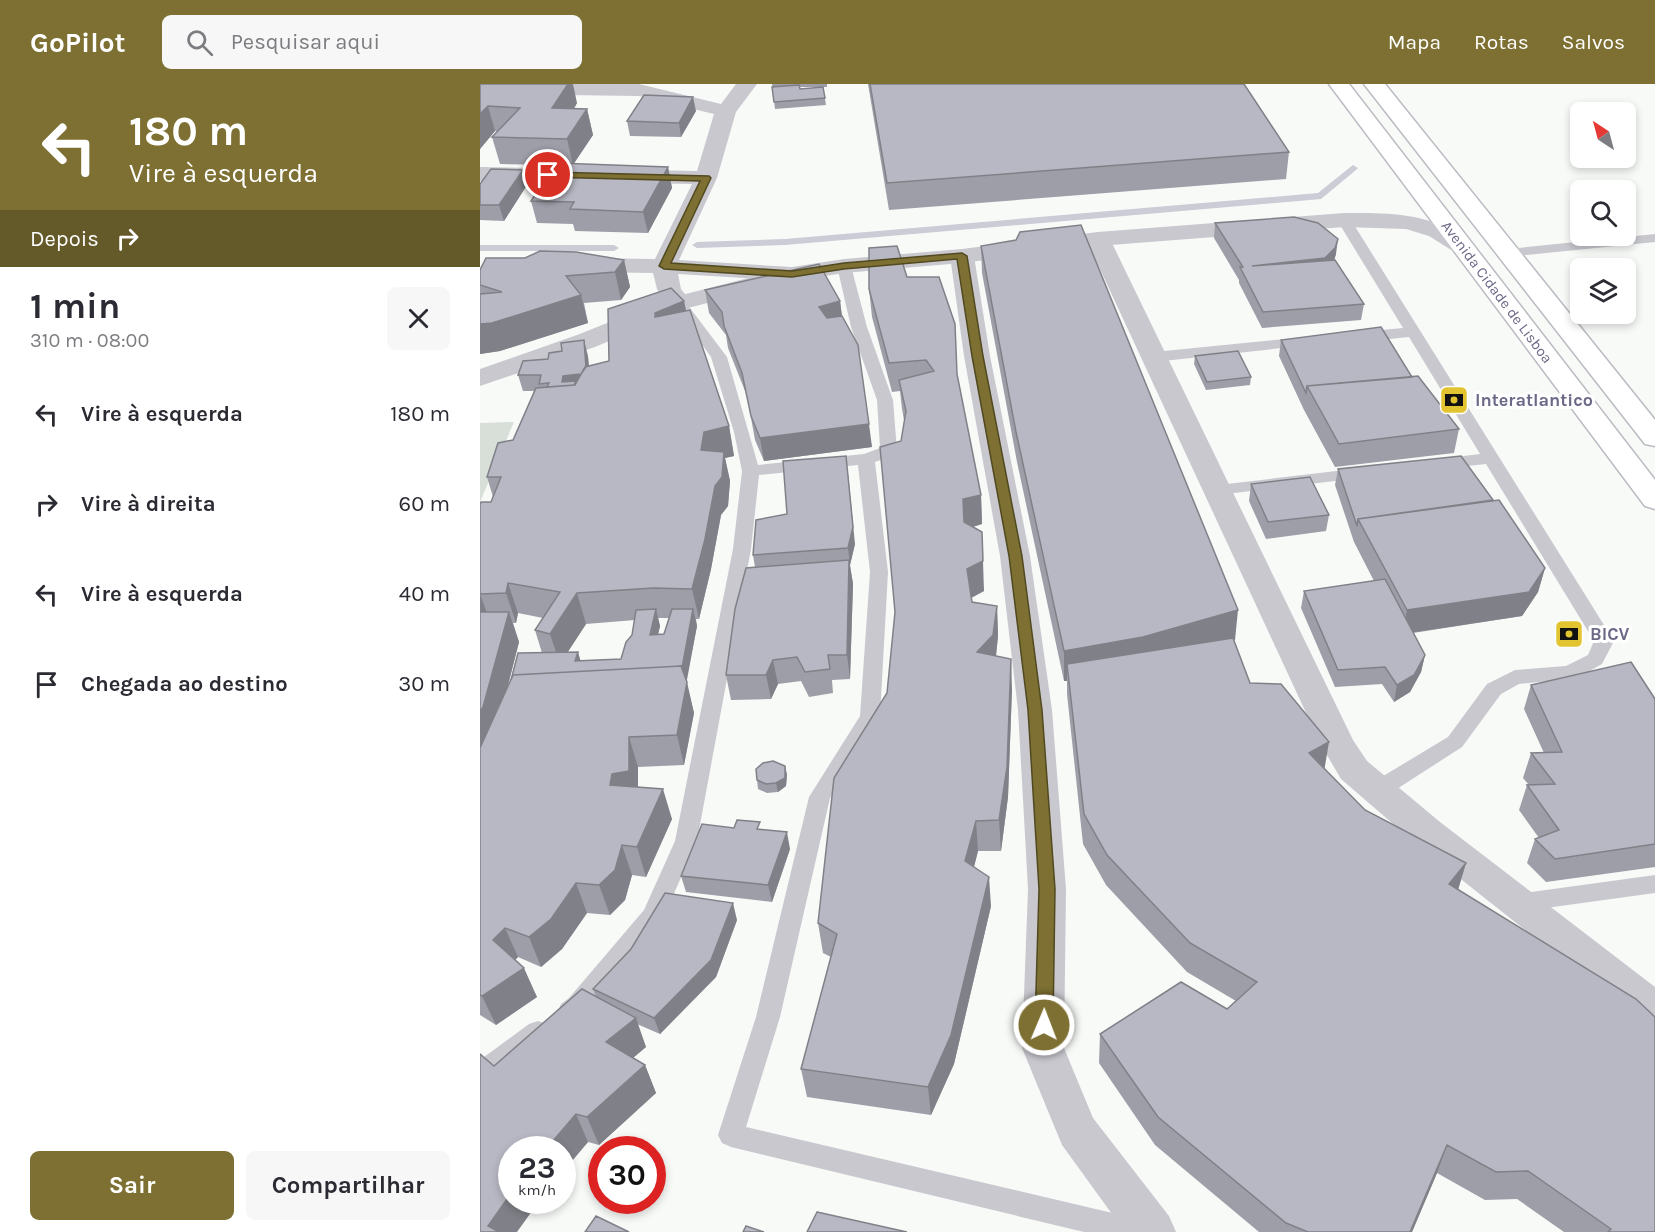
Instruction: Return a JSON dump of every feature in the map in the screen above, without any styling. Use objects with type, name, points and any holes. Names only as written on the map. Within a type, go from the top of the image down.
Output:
[{"type":"main road","name":"Avenida Cidade de Lisboa","points":[[1340,84],[1655,500]]},
{"type":"main road","name":"Avenida Cidade de Lisboa","points":[[1374,84],[1652,429]]},
{"type":"street","points":[[480,88],[637,87],[682,84]]},
{"type":"street","points":[[679,303],[669,289],[664,266],[706,178],[726,111],[747,84]]},
{"type":"street","points":[[637,87],[726,111]]},
{"type":"street","points":[[480,174],[706,178]]},
{"type":"street","points":[[1344,220],[1396,210],[1413,199],[1419,190]]},
{"type":"street","points":[[480,378],[586,341],[679,303],[792,274],[844,266],[962,256],[1098,239],[1344,220],[1404,222],[1437,231],[1464,248]]},
{"type":"street","points":[[1098,239],[1338,745],[1354,770],[1517,903],[1655,1010]]},
{"type":"street","points":[[962,256],[977,356],[1015,556],[1035,710],[1047,889],[1043,1048],[1077,1131],[1153,1232]]},
{"type":"street","points":[[561,265],[664,266],[792,274]]},
{"type":"lane","points":[[1344,220],[1604,641],[1595,659],[1570,673],[1515,677],[1494,689],[1455,742],[1378,790]]},
{"type":"lane","points":[[1508,253],[1655,238]]},
{"type":"lane","points":[[751,471],[866,459],[889,451],[885,400],[859,327],[844,266]]},
{"type":"lane","points":[[480,1075],[501,1057],[578,1005],[653,916],[686,841],[742,549],[751,471],[742,432],[718,357],[679,303]]},
{"type":"lane","points":[[1342,339],[1412,332]]},
{"type":"lane","points":[[1154,357],[1318,341]]},
{"type":"lane","points":[[1419,466],[1490,458]]},
{"type":"lane","points":[[866,459],[879,572],[870,716],[820,797],[768,1017],[731,1135],[1138,1232]]},
{"type":"lane","points":[[1218,490],[1383,470]]},
{"type":"lane","points":[[1517,903],[1655,884]]},
{"type":"shaded area","points":[[514,422],[480,502],[480,423]]},
{"type":"building","points":[[480,84],[568,84],[552,108],[587,109],[567,139],[492,137],[520,108],[488,106],[480,114]]},
{"type":"building","points":[[870,84],[1244,84],[1289,152],[887,183]]},
{"type":"building","points":[[799,85],[800,89],[823,87],[825,98],[774,102],[772,87]]},
{"type":"building","points":[[644,95],[693,97],[679,123],[627,121]]},
{"type":"building","points":[[556,163],[668,167],[643,212],[570,209],[574,202],[531,201]]},
{"type":"building","points":[[491,169],[523,170],[499,205],[480,205],[480,184]]},
{"type":"building","points":[[1294,217],[1318,223],[1338,239],[1335,248],[1325,258],[1252,266],[1335,260],[1364,304],[1263,312],[1240,267],[1243,267],[1215,223]]},
{"type":"building","points":[[1081,225],[1238,610],[1143,637],[1064,651],[1016,432],[981,246],[1016,240],[1020,232]]},
{"type":"building","points":[[897,246],[907,277],[939,277],[955,324],[957,374],[981,495],[963,499],[964,522],[982,532],[983,561],[967,569],[972,602],[997,606],[993,635],[977,652],[1011,659],[1007,767],[999,820],[976,821],[965,861],[989,877],[951,1035],[928,1087],[801,1069],[837,934],[818,923],[834,778],[887,693],[895,612],[880,447],[901,441],[906,411],[899,380],[934,371],[926,360],[889,363],[869,289],[869,248]]},
{"type":"building","points":[[540,251],[576,252],[624,260],[615,272],[566,276],[581,295],[492,323],[480,324],[480,294],[502,292],[480,285],[480,270],[486,258],[525,258]]},
{"type":"building","points":[[819,264],[840,301],[819,307],[827,318],[842,316],[858,345],[869,424],[760,438],[751,416],[742,373],[724,326],[722,312],[705,290]]},
{"type":"building","points":[[671,288],[684,301],[655,313],[655,317],[690,310],[729,426],[704,432],[701,450],[724,452],[722,477],[715,486],[692,589],[653,588],[577,593],[550,634],[535,630],[560,592],[508,583],[506,593],[480,594],[480,505],[481,502],[491,502],[501,477],[487,477],[498,443],[513,440],[536,388],[575,385],[585,367],[609,361],[608,309]]},
{"type":"building","points":[[1381,327],[1412,377],[1307,386],[1306,393],[1281,340]]},
{"type":"building","points":[[584,340],[586,367],[581,374],[563,376],[562,382],[576,381],[574,385],[547,387],[549,383],[539,384],[541,375],[518,375],[523,361],[548,359],[549,353],[562,351],[561,343]]},
{"type":"building","points":[[1238,351],[1251,377],[1207,382],[1195,356]]},
{"type":"building","points":[[1418,376],[1459,429],[1339,444],[1307,386]]},
{"type":"building","points":[[846,456],[853,527],[848,548],[753,555],[756,520],[787,514],[783,461]]},
{"type":"building","points":[[1461,456],[1493,500],[1358,519],[1357,526],[1338,469]]},
{"type":"building","points":[[1310,477],[1329,515],[1268,522],[1251,484]]},
{"type":"building","points":[[1499,500],[1545,568],[1529,592],[1407,610],[1358,519]]},
{"type":"building","points":[[849,560],[847,655],[828,655],[830,669],[805,672],[797,657],[773,660],[766,675],[726,675],[735,609],[746,568]]},
{"type":"building","points":[[1385,579],[1425,655],[1414,675],[1397,685],[1385,667],[1338,670],[1304,591]]},
{"type":"building","points":[[656,609],[650,635],[664,634],[672,609],[693,609],[682,668],[681,666],[513,675],[511,680],[518,653],[578,652],[575,661],[621,659],[626,642],[632,635],[636,610]]},
{"type":"building","points":[[480,612],[509,612],[480,712]]},
{"type":"building","points":[[1233,638],[1250,683],[1281,684],[1329,742],[1309,753],[1365,810],[1466,863],[1449,884],[1636,999],[1655,1017],[1655,1232],[1608,1232],[1611,1229],[1528,1171],[1496,1172],[1447,1145],[1410,1232],[1308,1232],[1286,1223],[1158,1117],[1100,1034],[1181,982],[1227,1009],[1257,982],[1190,943],[1107,855],[1084,814],[1067,664]]},
{"type":"building","points":[[1631,662],[1655,699],[1655,844],[1555,859],[1535,839],[1559,830],[1527,785],[1555,784],[1531,753],[1562,752],[1531,685]]},
{"type":"building","points":[[681,666],[687,682],[677,735],[629,737],[629,771],[612,774],[610,785],[663,789],[637,847],[622,845],[615,870],[599,885],[576,883],[551,919],[529,937],[505,928],[493,940],[524,968],[482,996],[480,995],[480,748],[513,675]]},
{"type":"building","points":[[773,761],[785,766],[785,778],[776,783],[766,784],[757,780],[756,769],[763,763]]},
{"type":"building","points":[[737,820],[760,822],[757,829],[787,832],[768,885],[681,876],[702,824],[734,828]]},
{"type":"building","points":[[665,893],[733,903],[711,960],[654,1018],[593,989],[631,949]]},
{"type":"building","points":[[582,989],[636,1018],[606,1042],[645,1065],[587,1117],[576,1114],[557,1136],[498,1136],[498,1212],[488,1226],[499,1232],[480,1232],[480,1054],[494,1066]]},
{"type":"building","points":[[817,1212],[907,1232],[807,1232]]},
{"type":"building","points":[[596,1216],[629,1232],[585,1232]]},
{"type":"building","points":[[746,1226],[764,1232],[743,1232]]},
{"type":"waterway","points":[[697,245],[785,242],[1321,196],[1353,168]]},
{"type":"waterway","points":[[480,248],[614,248]]},
{"type":"place","name":"Interatlantico","points":[[1454,400]]},
{"type":"place","name":"BICV","points":[[1569,634]]},
{"type":"route","points":[[548,175],[706,178],[664,266],[792,274],[844,266],[962,256],[977,356],[1015,556],[1035,710],[1047,889],[1044,1025]]}]
